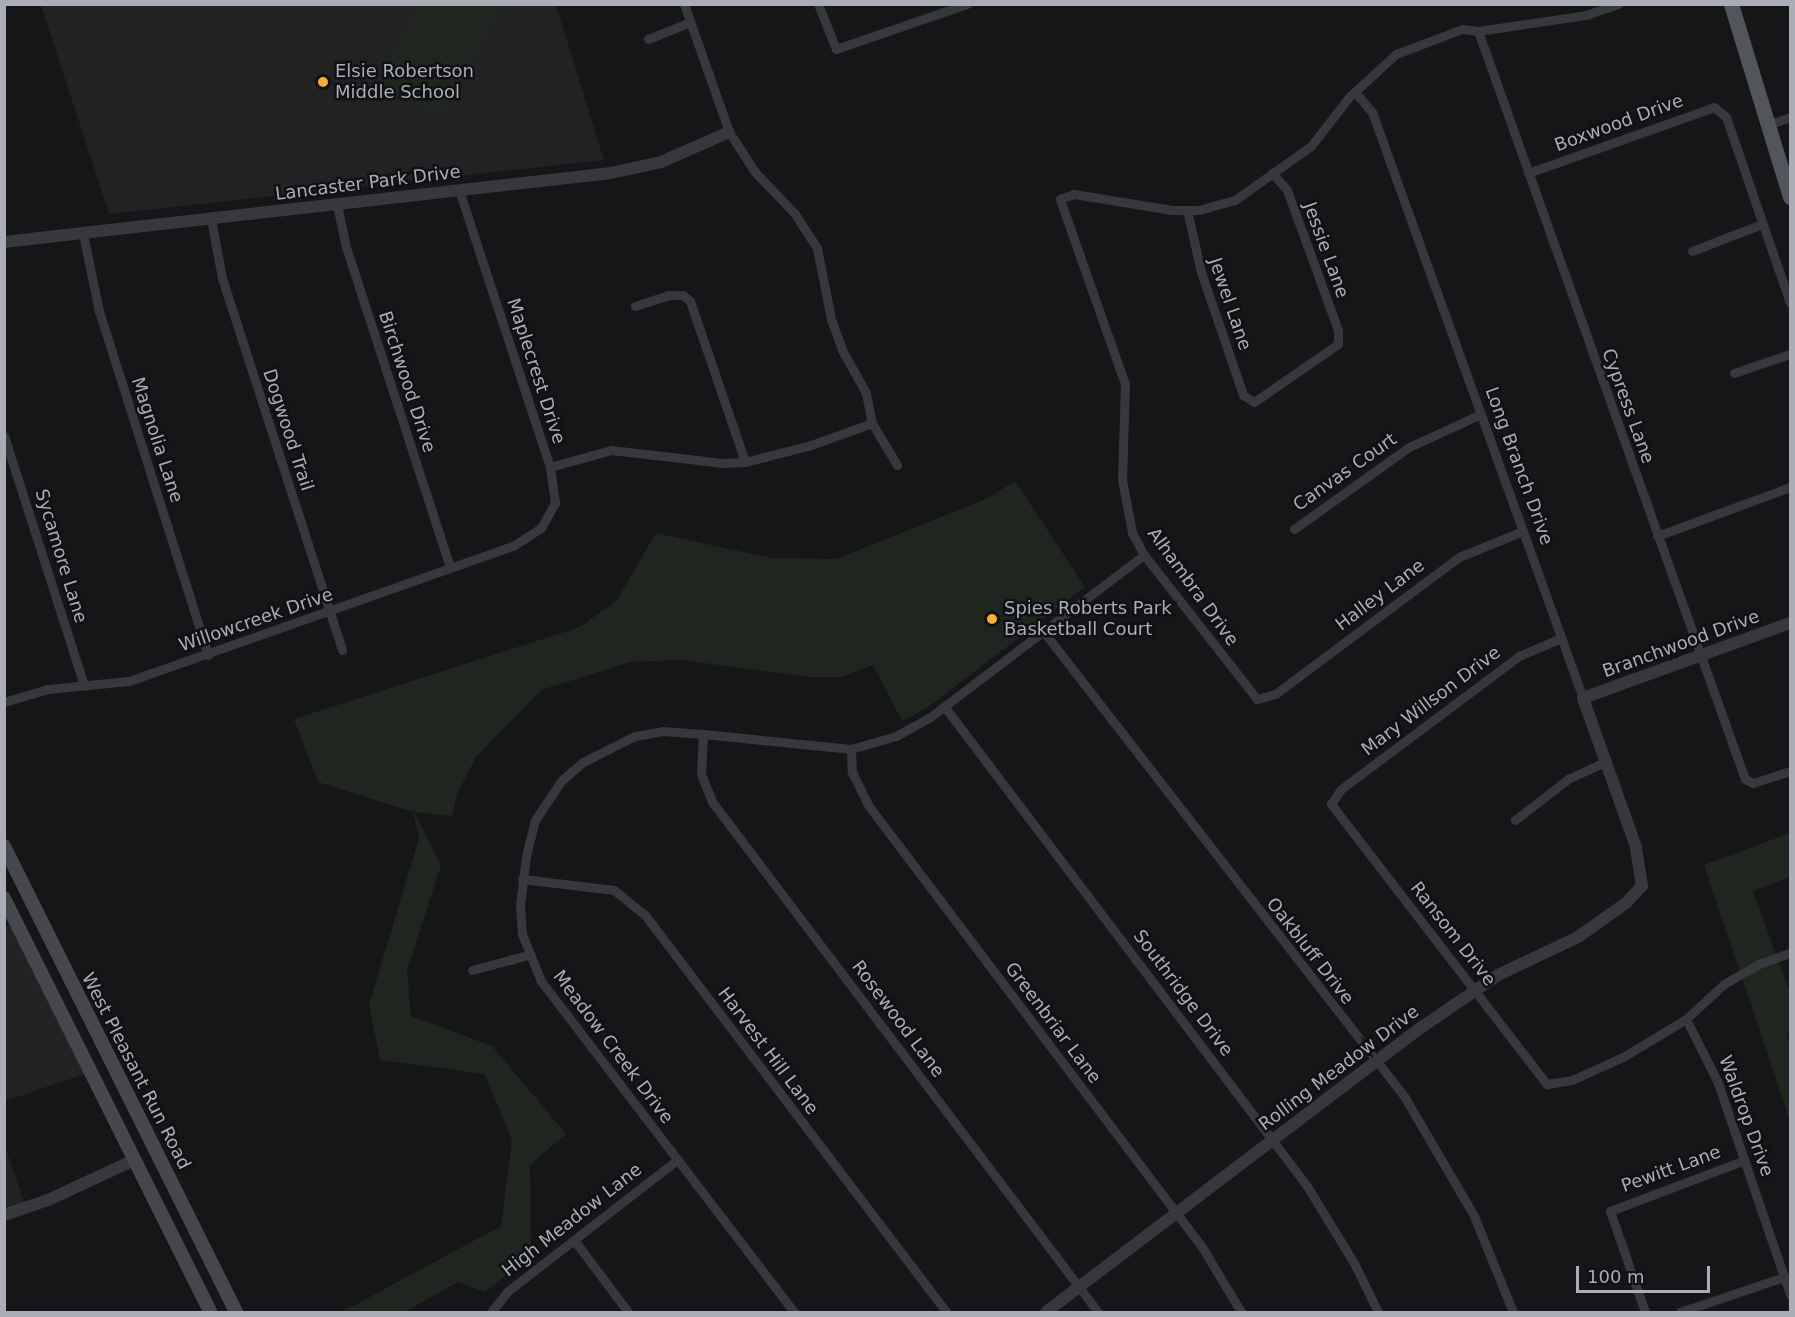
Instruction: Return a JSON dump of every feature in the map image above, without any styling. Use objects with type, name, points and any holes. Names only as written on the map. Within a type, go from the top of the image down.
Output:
[{"type":"main road","points":[[1731,4],[1791,197]]},
{"type":"main road","name":"West Pleasant Run Road","points":[[4,846],[233,1307]]},
{"type":"main road","points":[[4,897],[210,1312],[233,1307]]},
{"type":"main road","points":[[51,992],[71,982]]},
{"type":"main road","points":[[134,1160],[156,1149]]},
{"type":"street","points":[[684,4],[729,132],[754,172],[795,214],[817,248],[831,319],[842,350],[866,393],[872,423],[897,465]]},
{"type":"street","points":[[818,4],[836,49],[967,5]]},
{"type":"street","points":[[1187,210],[1235,200],[1311,146],[1355,92],[1396,54],[1462,29],[1478,31],[1586,15],[1618,4]]},
{"type":"street","points":[[648,39],[690,22]]},
{"type":"street","name":"Cypress Lane","points":[[1478,31],[1745,779],[1756,781],[1791,771]]},
{"type":"street","name":"Long Branch Drive","points":[[1355,92],[1372,112],[1607,761],[1637,858]]},
{"type":"street","name":"Boxwood Drive","points":[[1528,173],[1714,107],[1720,110],[1762,224]]},
{"type":"street","points":[[1767,125],[1791,117]]},
{"type":"street","name":"Lancaster Park Drive","points":[[4,242],[611,173],[661,162],[729,132]]},
{"type":"street","name":"Jessie Lane","points":[[1254,402],[1338,344],[1338,330],[1287,190],[1272,173]]},
{"type":"street","name":"Maplecrest Drive","points":[[459,190],[550,467],[555,503],[550,516],[530,538],[513,546]]},
{"type":"street","name":"Alhambra Drive","points":[[1187,210],[1074,194],[1060,199],[1125,384],[1122,480],[1132,532],[1144,555],[1257,699],[1264,698]]},
{"type":"street","name":"Birchwood Drive","points":[[338,205],[346,246],[450,567]]},
{"type":"street","name":"Jewel Lane","points":[[1187,210],[1201,272],[1243,395],[1254,402]]},
{"type":"street","name":"Dogwood Trail","points":[[211,219],[222,278],[342,650]]},
{"type":"street","points":[[1692,251],[1762,224],[1791,303]]},
{"type":"street","name":"Magnolia Lane","points":[[83,234],[99,311],[208,655]]},
{"type":"street","points":[[635,306],[669,295],[683,296],[690,302],[745,462]]},
{"type":"street","points":[[1734,373],[1791,354]]},
{"type":"street","name":"Canvas Court","points":[[1294,529],[1401,452],[1481,414]]},
{"type":"street","points":[[550,467],[611,450],[724,464],[745,462],[811,445],[872,423]]},
{"type":"street","name":"Sycamore Lane","points":[[4,436],[84,685]]},
{"type":"street","points":[[1657,536],[1791,487]]},
{"type":"street","name":"Halley Lane","points":[[1264,698],[1459,557],[1523,531]]},
{"type":"street","name":"Willowcreek Drive","points":[[4,702],[48,689],[129,681],[513,546]]},
{"type":"street","name":"Meadow Creek Drive","points":[[794,1312],[557,1004],[528,955],[522,934],[522,879],[535,820],[561,781],[583,762],[635,736],[662,732],[703,734],[851,749],[896,736],[944,706],[1144,555]]},
{"type":"street","name":"Branchwood Drive","points":[[1583,698],[1791,623]]},
{"type":"street","name":"Oakbluff Drive","points":[[1043,631],[1376,1063],[1404,1096],[1465,1200],[1487,1243],[1514,1312]]},
{"type":"street","name":"Mary Willson Drive","points":[[1331,804],[1341,789],[1519,656],[1561,638]]},
{"type":"street","name":"Southridge Drive","points":[[944,706],[1274,1140],[1338,1235],[1378,1312]]},
{"type":"street","name":"Rosewood Lane","points":[[703,734],[701,774],[713,803],[1098,1312]]},
{"type":"street","name":"Greenbriar Lane","points":[[851,749],[852,772],[868,805],[1216,1268],[1241,1312]]},
{"type":"street","points":[[1515,820],[1568,779],[1607,761]]},
{"type":"street","name":"Ransom Drive","points":[[1331,804],[1547,1084],[1572,1080],[1623,1057],[1686,1019]]},
{"type":"street","name":"Rolling Meadow Drive","points":[[1046,1312],[1376,1063],[1498,975],[1578,937],[1626,903],[1642,886],[1637,858]]},
{"type":"street","name":"Harvest Hill Lane","points":[[522,879],[614,890],[645,915],[946,1312]]},
{"type":"street","points":[[1686,1019],[1724,984],[1759,964],[1791,953]]},
{"type":"street","points":[[472,970],[528,955]]},
{"type":"street","name":"Waldrop Drive","points":[[1686,1019],[1707,1056],[1791,1296]]},
{"type":"street","name":"High Meadow Lane","points":[[491,1312],[508,1291],[678,1159]]},
{"type":"street","points":[[4,1215],[48,1200],[134,1160]]},
{"type":"street","name":"Pewitt Lane","points":[[1645,1312],[1610,1211],[1745,1161]]},
{"type":"street","points":[[574,1240],[628,1312]]},
{"type":"street","points":[[1680,1312],[1784,1277]]},
{"type":"shaded area","points":[[421,4],[503,5],[439,117],[377,81]]},
{"type":"shaded area","name":"Elsie Robertson Middle School","points":[[41,5],[556,5],[604,160],[109,214]]},
{"type":"shaded area","points":[[1015,481],[1085,587],[928,707],[902,721],[873,665],[842,677],[809,677],[681,660],[630,662],[541,690],[476,757],[457,794],[452,816],[414,812],[441,865],[407,971],[411,1016],[492,1046],[566,1134],[530,1165],[531,1255],[485,1292],[458,1282],[405,1312],[342,1312],[501,1226],[512,1140],[485,1074],[380,1060],[369,1005],[419,838],[413,812],[318,782],[294,719],[580,627],[617,600],[656,533],[771,558],[836,559],[988,498]]},
{"type":"shaded area","points":[[1790,833],[1790,877],[1753,891],[1790,993],[1790,1031],[1786,1033],[1790,1045],[1790,1121],[1704,865]]},
{"type":"shaded area","points":[[12,925],[85,1074],[5,1101],[4,928]]},
{"type":"shaded area","points":[[4,1144],[25,1204],[4,1211]]},
{"type":"place","name":"Elsie Robertson Middle School","points":[[323,82]]},
{"type":"place","name":"Spies Roberts Park Basketball Court","points":[[992,619]]}]
